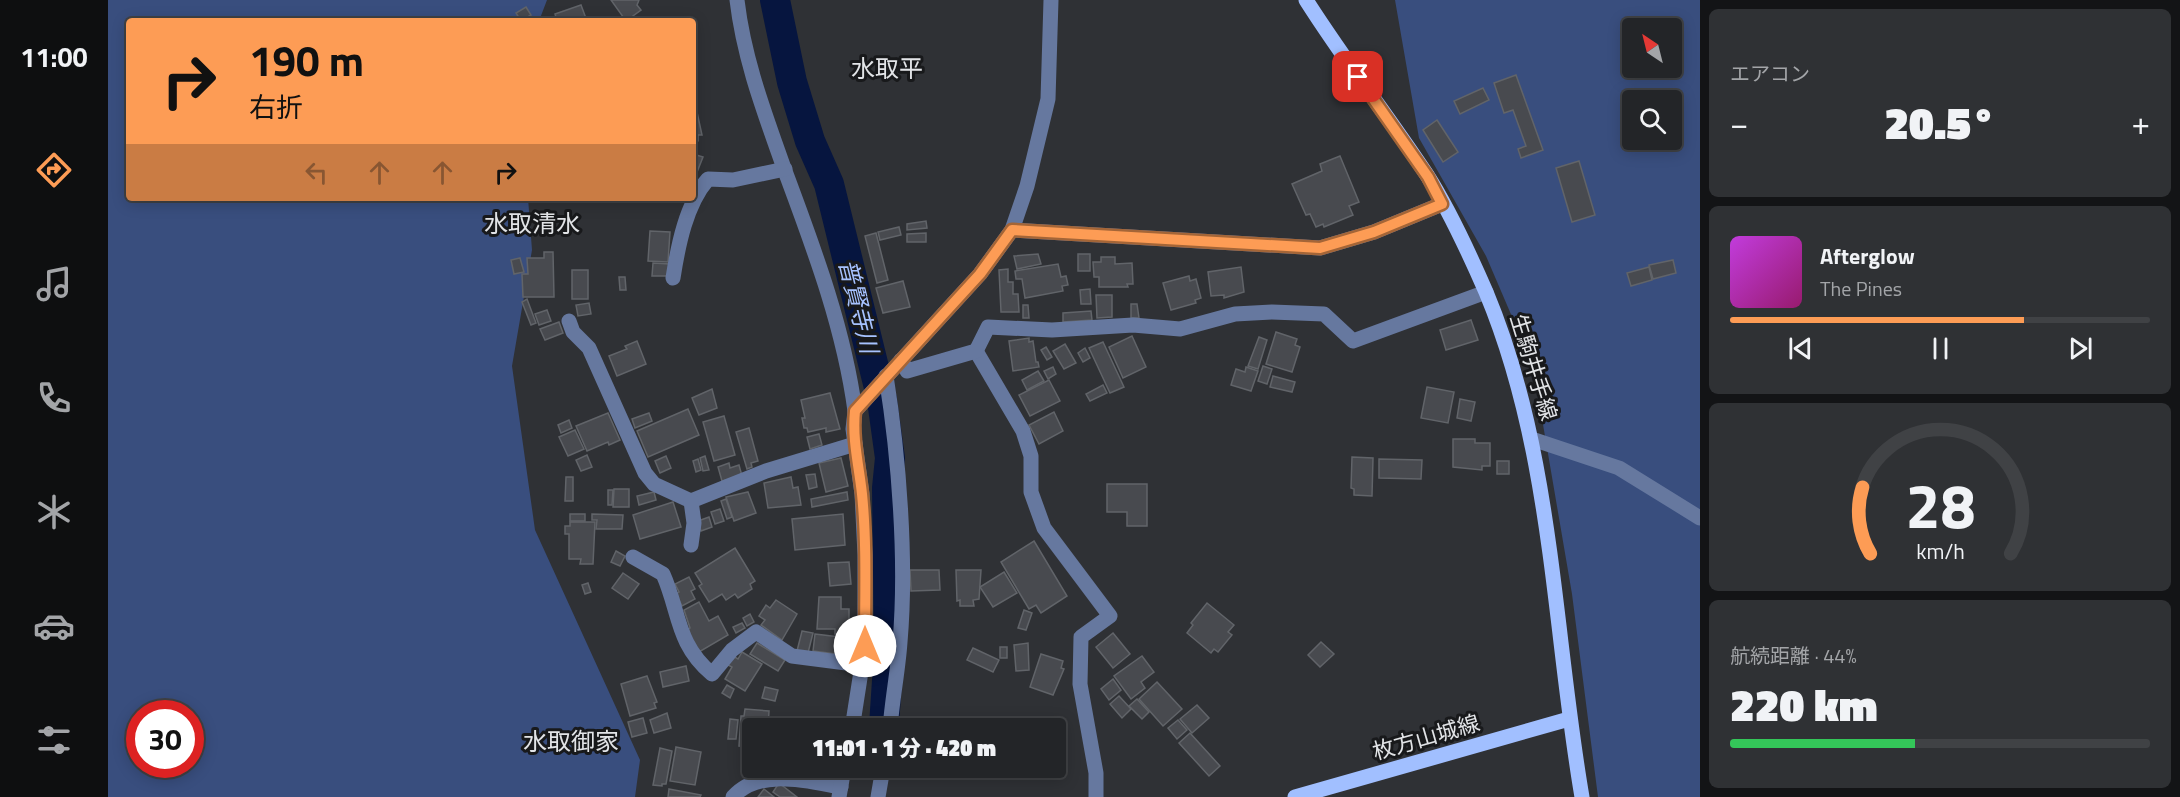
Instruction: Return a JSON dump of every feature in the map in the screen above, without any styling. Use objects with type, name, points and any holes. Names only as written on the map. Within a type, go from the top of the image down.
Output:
[{"type":"main road","name":"生駒井手線","points":[[1306,0],[1428,177],[1486,292],[1515,371],[1532,439],[1557,596],[1569,719],[1582,797]]},
{"type":"main road","name":"枚方山城線","points":[[1294,797],[1569,719]]},
{"type":"street","points":[[737,0],[752,78],[825,280],[851,386],[855,411],[855,444],[862,494],[871,645],[862,665],[854,718]]},
{"type":"street","points":[[855,411],[980,274],[1012,230],[1027,186],[1048,99],[1051,0]]},
{"type":"street","points":[[673,278],[678,246],[690,214],[708,179],[733,180],[785,169]]},
{"type":"street","points":[[1012,230],[1320,248],[1374,232],[1442,204]]},
{"type":"street","points":[[901,360],[907,371],[976,351],[988,327],[1052,330],[1133,325],[1180,329],[1234,314],[1272,312],[1324,314],[1353,341],[1486,292]]},
{"type":"street","points":[[569,321],[573,332],[589,348],[645,473],[654,484],[691,501],[766,471],[855,444]]},
{"type":"street","points":[[976,351],[1023,431],[1031,456],[1031,492],[1044,528],[1110,616],[1081,637],[1080,684],[1096,773],[1096,797]]},
{"type":"street","points":[[884,379],[892,411],[902,560],[900,643],[891,718]]},
{"type":"street","points":[[1532,439],[1619,468],[1700,518]]},
{"type":"street","points":[[691,501],[694,523],[691,545]]},
{"type":"street","points":[[633,556],[663,574],[685,641],[698,662],[712,674],[732,650],[756,632],[792,656],[862,665]]},
{"type":"street","points":[[878,797],[881,778]]},
{"type":"street","points":[[733,797],[752,781],[798,780],[840,792]]},
{"type":"shaded area","points":[[108,0],[547,0],[540,18],[126,18],[126,201],[528,201],[532,250],[512,366],[535,530],[640,760],[635,797],[108,797]]},
{"type":"shaded area","points":[[1395,0],[1700,0],[1700,797],[1598,797],[1572,594],[1539,401],[1516,326],[1486,256],[1419,138]]},
{"type":"building","points":[[611,0],[639,0],[637,5],[641,10],[630,18],[624,18]]},
{"type":"building","points":[[581,5],[586,18],[556,18],[555,14]]},
{"type":"building","points":[[526,7],[531,15],[519,18],[516,13]]},
{"type":"building","points":[[1516,75],[1543,150],[1521,158],[1518,149],[1526,146],[1513,110],[1504,113],[1494,83]]},
{"type":"building","points":[[1483,88],[1489,100],[1460,114],[1454,101]]},
{"type":"building","points":[[696,108],[702,135],[698,135],[696,141]]},
{"type":"building","points":[[1437,120],[1458,152],[1443,162],[1423,130]]},
{"type":"building","points":[[696,155],[703,157],[696,172]]},
{"type":"building","points":[[1340,156],[1359,202],[1349,206],[1353,215],[1324,227],[1323,224],[1316,227],[1310,214],[1306,215],[1292,184],[1322,171],[1320,164]]},
{"type":"building","points":[[1579,161],[1595,215],[1572,222],[1556,168]]},
{"type":"building","points":[[926,221],[927,228],[907,230],[907,224]]},
{"type":"building","points":[[899,227],[901,235],[880,240],[878,232]]},
{"type":"building","points":[[650,231],[670,232],[668,262],[648,261]]},
{"type":"building","points":[[876,233],[888,280],[877,283],[865,236]]},
{"type":"building","points":[[926,233],[926,242],[907,242],[907,234]]},
{"type":"building","points":[[544,252],[553,252],[554,297],[523,297],[522,274],[528,274],[527,258],[544,258]]},
{"type":"building","points":[[1038,254],[1041,264],[1017,269],[1014,256]]},
{"type":"building","points":[[1078,254],[1090,254],[1090,271],[1078,271]]},
{"type":"building","points":[[1101,257],[1115,257],[1115,264],[1132,263],[1133,284],[1127,284],[1128,287],[1099,287],[1099,277],[1094,277],[1093,262],[1101,262]]},
{"type":"building","points":[[520,258],[524,272],[514,274],[511,260]]},
{"type":"building","points":[[1673,260],[1676,273],[1653,279],[1649,265]]},
{"type":"building","points":[[653,263],[670,264],[670,276],[652,276]]},
{"type":"building","points":[[1058,264],[1061,277],[1066,276],[1068,285],[1062,286],[1063,291],[1025,298],[1022,279],[1016,279],[1015,271]]},
{"type":"building","points":[[1241,267],[1244,292],[1224,298],[1224,295],[1211,296],[1208,272]]},
{"type":"building","points":[[1649,267],[1652,280],[1631,286],[1627,273]]},
{"type":"building","points":[[1008,269],[1008,282],[1013,282],[1013,294],[1018,294],[1019,312],[1001,312],[999,270]]},
{"type":"building","points":[[572,270],[588,270],[588,299],[572,299]]},
{"type":"building","points":[[1189,276],[1190,281],[1196,279],[1201,298],[1195,300],[1196,303],[1171,310],[1163,283]]},
{"type":"building","points":[[619,277],[625,277],[626,290],[620,290]]},
{"type":"building","points":[[903,281],[910,307],[883,313],[876,288]]},
{"type":"building","points":[[1090,289],[1091,304],[1081,304],[1080,290]]},
{"type":"building","points":[[1096,295],[1112,295],[1112,317],[1097,318]]},
{"type":"building","points":[[527,299],[536,323],[531,325],[522,302]]},
{"type":"building","points":[[589,303],[591,314],[578,316],[576,305]]},
{"type":"building","points":[[1131,304],[1137,304],[1139,318],[1131,318]]},
{"type":"building","points":[[1023,305],[1028,305],[1029,318],[1023,318]]},
{"type":"building","points":[[547,310],[551,321],[539,325],[535,314]]},
{"type":"building","points":[[1091,311],[1092,320],[1063,322],[1063,313]]},
{"type":"building","points":[[1471,320],[1478,340],[1446,350],[1440,330]]},
{"type":"building","points":[[559,322],[563,333],[545,340],[540,329]]},
{"type":"building","points":[[1276,332],[1297,339],[1295,345],[1300,347],[1292,372],[1266,364]]},
{"type":"building","points":[[1132,336],[1146,367],[1123,378],[1109,347]]},
{"type":"building","points":[[1259,337],[1267,340],[1258,369],[1248,366]]},
{"type":"building","points":[[1029,338],[1029,342],[1033,341],[1039,367],[1013,371],[1009,341]]},
{"type":"building","points":[[637,341],[646,364],[617,376],[609,356],[627,349],[625,346]]},
{"type":"building","points":[[1103,342],[1124,387],[1110,393],[1089,348]]},
{"type":"building","points":[[1065,344],[1076,363],[1064,369],[1053,351]]},
{"type":"building","points":[[1046,347],[1052,357],[1047,360],[1041,350]]},
{"type":"building","points":[[1085,348],[1090,358],[1083,362],[1078,353]]},
{"type":"building","points":[[1263,366],[1272,369],[1267,384],[1258,381]]},
{"type":"building","points":[[1053,367],[1056,374],[1048,379],[1044,371]]},
{"type":"building","points":[[1246,367],[1258,371],[1251,391],[1231,385],[1236,369],[1245,372]]},
{"type":"building","points":[[1038,371],[1044,381],[1027,390],[1022,380]]},
{"type":"building","points":[[1273,376],[1295,382],[1292,392],[1270,387]]},
{"type":"building","points":[[1049,380],[1060,401],[1030,416],[1019,395]]},
{"type":"building","points":[[1103,385],[1107,393],[1090,401],[1086,394]]},
{"type":"building","points":[[1427,387],[1454,392],[1448,423],[1421,418]]},
{"type":"building","points":[[712,389],[717,408],[699,415],[692,398]]},
{"type":"building","points":[[830,393],[840,429],[826,432],[826,428],[808,432],[807,428],[804,428],[802,418],[805,418],[801,400]]},
{"type":"building","points":[[1460,399],[1475,402],[1471,421],[1457,418]]},
{"type":"building","points":[[688,409],[699,435],[648,457],[637,431]]},
{"type":"building","points":[[1054,412],[1063,431],[1039,444],[1029,425]]},
{"type":"building","points":[[608,413],[620,440],[609,445],[608,442],[587,451],[576,426]]},
{"type":"building","points":[[649,413],[652,421],[635,428],[632,419]]},
{"type":"building","points":[[724,416],[735,455],[714,461],[703,422]]},
{"type":"building","points":[[569,420],[572,428],[561,433],[558,425]]},
{"type":"building","points":[[749,428],[758,461],[751,463],[752,467],[747,469],[736,432]]},
{"type":"building","points":[[575,430],[584,449],[568,456],[559,437]]},
{"type":"building","points":[[819,434],[822,445],[810,449],[807,437]]},
{"type":"building","points":[[1453,439],[1475,439],[1475,443],[1490,443],[1490,466],[1482,466],[1482,470],[1453,467]]},
{"type":"building","points":[[587,455],[592,467],[581,471],[576,460]]},
{"type":"building","points":[[666,456],[671,468],[660,473],[655,461]]},
{"type":"building","points":[[705,456],[709,470],[703,471],[700,458]]},
{"type":"building","points":[[1352,457],[1373,458],[1372,496],[1354,495],[1354,489],[1351,488]]},
{"type":"building","points":[[841,458],[848,486],[826,492],[819,463]]},
{"type":"building","points":[[698,459],[701,470],[696,472],[693,461]]},
{"type":"building","points":[[1379,459],[1422,460],[1421,479],[1379,478]]},
{"type":"building","points":[[1497,461],[1509,461],[1509,474],[1497,474]]},
{"type":"building","points":[[729,463],[730,468],[739,465],[742,476],[722,481],[718,467]]},
{"type":"building","points":[[815,474],[817,487],[809,489],[806,475]]},
{"type":"building","points":[[566,477],[573,477],[573,501],[565,501]]},
{"type":"building","points":[[791,477],[793,488],[798,487],[801,505],[768,508],[764,483]]},
{"type":"building","points":[[1107,484],[1147,484],[1147,526],[1127,526],[1127,512],[1107,512]]},
{"type":"building","points":[[614,489],[629,489],[629,507],[613,507]]},
{"type":"building","points":[[608,490],[613,490],[612,505],[608,505]]},
{"type":"building","points":[[654,492],[656,500],[639,505],[637,496]]},
{"type":"building","points":[[748,492],[756,513],[734,521],[726,497]]},
{"type":"building","points":[[847,492],[848,500],[812,507],[811,499]]},
{"type":"building","points":[[726,499],[732,517],[727,519],[721,501]]},
{"type":"building","points":[[673,502],[681,527],[640,539],[633,515]]},
{"type":"building","points":[[720,509],[724,521],[715,524],[711,512]]},
{"type":"building","points":[[570,514],[585,514],[585,521],[570,521]]},
{"type":"building","points":[[592,514],[623,515],[622,529],[596,529],[597,520],[592,520]]},
{"type":"building","points":[[843,514],[845,545],[795,550],[792,519]]},
{"type":"building","points":[[709,517],[712,527],[701,531],[698,521]]},
{"type":"building","points":[[570,522],[595,522],[593,564],[580,564],[581,559],[569,559],[569,534],[565,534],[565,526],[570,526]]},
{"type":"building","points":[[1034,541],[1067,596],[1041,613],[1036,605],[1029,609],[1001,562]]},
{"type":"building","points":[[735,548],[755,581],[750,584],[752,589],[738,598],[735,594],[726,600],[722,594],[709,602],[699,586],[702,584],[695,573]]},
{"type":"building","points":[[616,551],[625,556],[620,566],[611,562]]},
{"type":"building","points":[[849,562],[851,584],[830,586],[828,563]]},
{"type":"building","points":[[910,570],[939,570],[940,590],[911,591]]},
{"type":"building","points":[[956,570],[981,570],[979,599],[973,600],[974,606],[960,606],[960,600],[957,601]]},
{"type":"building","points":[[1004,572],[1017,593],[993,607],[980,587]]},
{"type":"building","points":[[623,573],[639,584],[628,599],[612,588]]},
{"type":"building","points":[[689,577],[695,589],[691,591],[695,599],[682,606],[676,594],[679,592],[675,584]]},
{"type":"building","points":[[588,583],[591,592],[585,594],[582,585]]},
{"type":"building","points":[[819,597],[841,597],[841,609],[849,609],[849,619],[857,619],[856,635],[835,634],[835,629],[817,629]]},
{"type":"building","points":[[776,600],[797,614],[782,640],[761,625],[765,620],[759,616],[766,605],[770,608]]},
{"type":"building","points":[[699,602],[709,621],[718,616],[728,635],[699,652],[687,630],[690,628],[684,610]]},
{"type":"building","points":[[1207,603],[1234,625],[1228,632],[1232,635],[1218,652],[1214,649],[1211,653],[1187,633],[1193,625],[1191,623]]},
{"type":"building","points":[[1024,610],[1032,613],[1026,630],[1018,628]]},
{"type":"building","points":[[750,614],[754,622],[747,626],[743,618]]},
{"type":"building","points":[[742,623],[745,628],[736,633],[733,627]]},
{"type":"building","points":[[802,631],[813,633],[808,653],[797,651]]},
{"type":"building","points":[[1113,633],[1130,654],[1113,668],[1096,647]]},
{"type":"building","points":[[815,634],[856,639],[852,656],[813,651]]},
{"type":"building","points":[[1321,642],[1334,654],[1320,667],[1308,655]]},
{"type":"building","points":[[757,643],[785,660],[778,671],[750,654]]},
{"type":"building","points":[[1028,643],[1029,670],[1016,671],[1014,645]]},
{"type":"building","points":[[1000,647],[1007,647],[1007,658],[1000,658]]},
{"type":"building","points":[[973,648],[999,660],[993,672],[967,660]]},
{"type":"building","points":[[742,652],[762,664],[745,691],[725,679],[732,667],[728,665],[733,656],[738,659]]},
{"type":"building","points":[[1041,654],[1063,661],[1061,668],[1064,669],[1053,695],[1030,687]]},
{"type":"building","points":[[1142,656],[1154,672],[1141,682],[1145,688],[1131,699],[1114,676]]},
{"type":"building","points":[[686,666],[689,681],[663,687],[660,672]]},
{"type":"building","points":[[647,676],[657,702],[654,703],[656,708],[630,716],[621,684]]},
{"type":"building","points":[[1113,679],[1121,690],[1109,700],[1101,689]]},
{"type":"building","points":[[1157,682],[1182,709],[1163,726],[1139,699]]},
{"type":"building","points":[[727,685],[734,689],[730,698],[722,693]]},
{"type":"building","points":[[765,687],[778,690],[775,701],[762,698]]},
{"type":"building","points":[[1119,696],[1131,709],[1122,718],[1110,704]]},
{"type":"building","points":[[1137,699],[1149,712],[1142,719],[1129,706]]},
{"type":"building","points":[[1197,705],[1209,718],[1192,733],[1180,719]]},
{"type":"building","points":[[745,709],[769,711],[769,718],[742,718],[742,746],[739,746],[741,716],[744,716]]},
{"type":"building","points":[[667,713],[671,728],[654,733],[650,720]]},
{"type":"building","points":[[643,718],[647,733],[632,737],[628,722]]},
{"type":"building","points":[[730,719],[738,720],[736,739],[728,739]]},
{"type":"building","points":[[1178,720],[1187,730],[1177,739],[1168,728]]},
{"type":"building","points":[[1190,733],[1220,766],[1209,776],[1179,743]]},
{"type":"building","points":[[676,747],[701,752],[695,785],[670,781]]},
{"type":"building","points":[[660,748],[672,751],[666,784],[662,786],[653,785]]},
{"type":"building","points":[[779,783],[797,797],[780,797],[773,792]]},
{"type":"building","points":[[669,789],[701,795],[700,797],[668,797]]},
{"type":"building","points":[[764,789],[774,797],[758,797]]},
{"type":"waterway","name":"普賢寺川","points":[[775,0],[792,82],[810,141],[829,184],[882,400],[890,458],[887,488],[889,650],[885,718]]},
{"type":"district","name":"水取平","points":[[887,68]]},
{"type":"district","name":"水取清水","points":[[532,223]]},
{"type":"district","name":"水取御家","points":[[571,741]]},
{"type":"route","points":[[865,646],[866,555],[862,494],[853,429],[855,411],[866,398],[980,274],[1012,230],[1320,248],[1374,232],[1442,204],[1428,177],[1358,77]]}]
